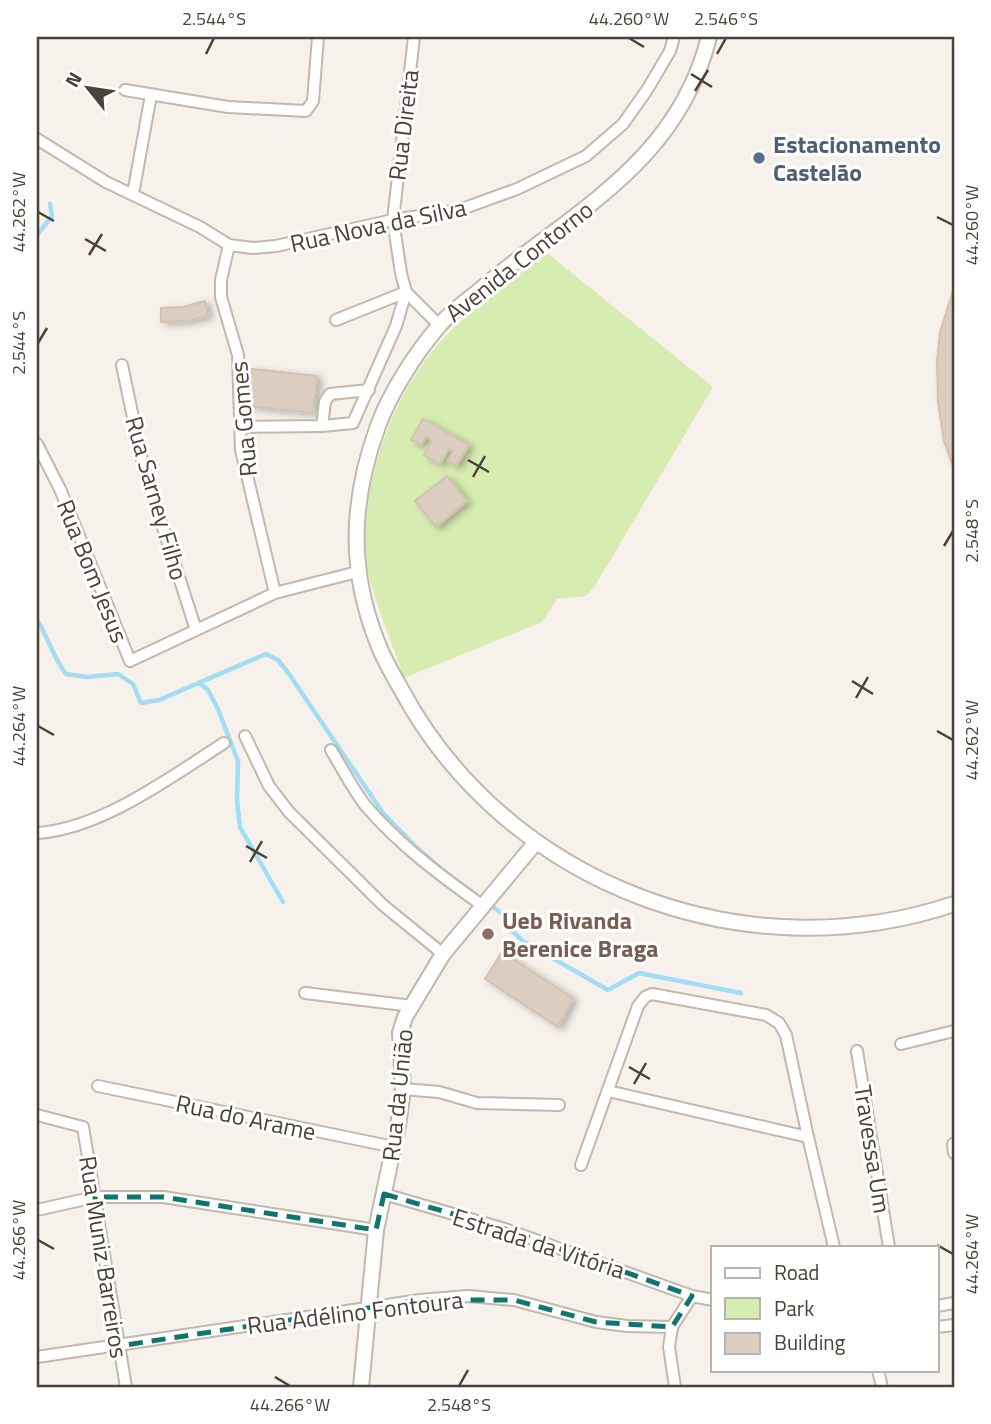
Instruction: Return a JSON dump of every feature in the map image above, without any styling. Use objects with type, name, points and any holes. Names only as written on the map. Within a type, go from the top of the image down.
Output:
[{"type":"street","points":[[125,90],[228,107],[306,111],[313,101],[318,37]]},
{"type":"street","name":"Rua Direita","points":[[406,292],[393,220],[414,37]]},
{"type":"street","name":"Rua Nova da Silva","points":[[37,140],[106,182],[200,227],[229,245],[253,248],[276,246],[393,220],[459,210],[517,189],[586,156],[623,124],[670,51],[674,37]]},
{"type":"street","name":"Avenida Contorno","points":[[709,37],[688,93],[669,126],[641,160],[613,187],[500,272],[439,325],[390,398],[369,452],[355,532],[357,572],[366,611],[379,647],[426,733],[453,767],[536,842],[611,886],[701,916],[768,926],[844,927],[923,914],[954,904]]},
{"type":"street","points":[[133,194],[151,95]]},
{"type":"street","name":"Rua Gomes","points":[[229,245],[221,280],[221,297],[238,355],[244,468],[275,593]]},
{"type":"street","points":[[406,292],[439,325]]},
{"type":"street","points":[[336,320],[406,292]]},
{"type":"street","points":[[240,427],[353,423],[396,326],[406,292]]},
{"type":"street","name":"Rua Sarney Filho","points":[[122,365],[143,466],[196,630]]},
{"type":"street","points":[[322,426],[325,402],[330,394],[369,390]]},
{"type":"street","name":"Rua Bom Jesus","points":[[37,444],[60,489],[130,661],[196,630]]},
{"type":"street","points":[[196,630],[275,593],[357,572]]},
{"type":"street","points":[[245,736],[269,786],[289,812],[383,905],[443,954]]},
{"type":"street","points":[[37,832],[66,827],[113,810],[149,792],[224,743]]},
{"type":"street","points":[[331,750],[364,803],[400,842],[437,873],[487,902]]},
{"type":"street","name":"Rua da União","points":[[361,1387],[376,1230],[403,1089],[400,1033],[412,1006],[443,954],[536,842]]},
{"type":"street","points":[[305,993],[412,1006]]},
{"type":"street","points":[[581,1165],[638,1006],[645,997],[652,994],[774,1018],[784,1028],[834,1246]]},
{"type":"street","points":[[901,1044],[954,1031]]},
{"type":"street","name":"Travessa Um","points":[[857,1051],[889,1246]]},
{"type":"street","name":"Rua do Arame","points":[[98,1086],[394,1147]]},
{"type":"street","points":[[403,1089],[439,1092],[477,1102],[559,1105]]},
{"type":"street","points":[[608,1091],[808,1137]]},
{"type":"street","name":"Rua Muniz Barreiros","points":[[37,1115],[83,1127],[126,1387]]},
{"type":"street","name":"Estrada da Vitória","points":[[384,1194],[505,1229],[692,1296],[711,1300]]},
{"type":"street","points":[[37,1210],[95,1197],[163,1197],[376,1230]]},
{"type":"street","name":"Rua Adélino Fontoura","points":[[37,1357],[369,1307],[468,1296],[514,1300],[596,1322],[672,1327]]},
{"type":"street","points":[[675,1387],[669,1347],[672,1327],[692,1296]]},
{"type":"highlighted area","points":[[384,1194],[505,1229],[692,1296],[672,1327],[596,1322],[514,1300],[420,1300],[119,1346],[95,1197],[163,1197],[376,1230]]},
{"type":"green space","points":[[547,253],[713,387],[595,586],[586,596],[557,599],[542,622],[404,678],[376,599],[365,554],[369,498],[380,449],[412,380],[442,340],[470,313]]},
{"type":"building","points":[[954,288],[954,469],[944,441],[938,402],[937,361],[940,332]]},
{"type":"building","points":[[205,301],[208,316],[187,321],[161,322],[161,308],[183,307]]},
{"type":"building","points":[[252,369],[317,376],[313,413],[248,406]]},
{"type":"building","points":[[423,419],[469,445],[456,466],[448,461],[453,451],[449,449],[440,464],[424,455],[432,440],[426,437],[421,445],[411,440]]},
{"type":"building","points":[[447,476],[467,501],[436,527],[415,501]]},
{"type":"building","points":[[502,952],[573,998],[558,1027],[485,979]]},
{"type":"waterway","points":[[37,235],[52,216],[50,204]]},
{"type":"waterway","points":[[37,620],[66,674],[87,677],[118,674],[133,684],[141,703],[159,700],[266,654],[278,660],[383,813],[446,873],[501,913],[510,929],[523,941],[608,990],[639,973],[741,993]]},
{"type":"waterway","points":[[199,683],[208,690],[218,709],[238,761],[237,800],[240,827],[283,902]]},
{"type":"place","name":"Estacionamento Castelão","points":[[759,158]]},
{"type":"place","name":"Ueb Rivanda Berenice Braga","points":[[488,934]]}]
